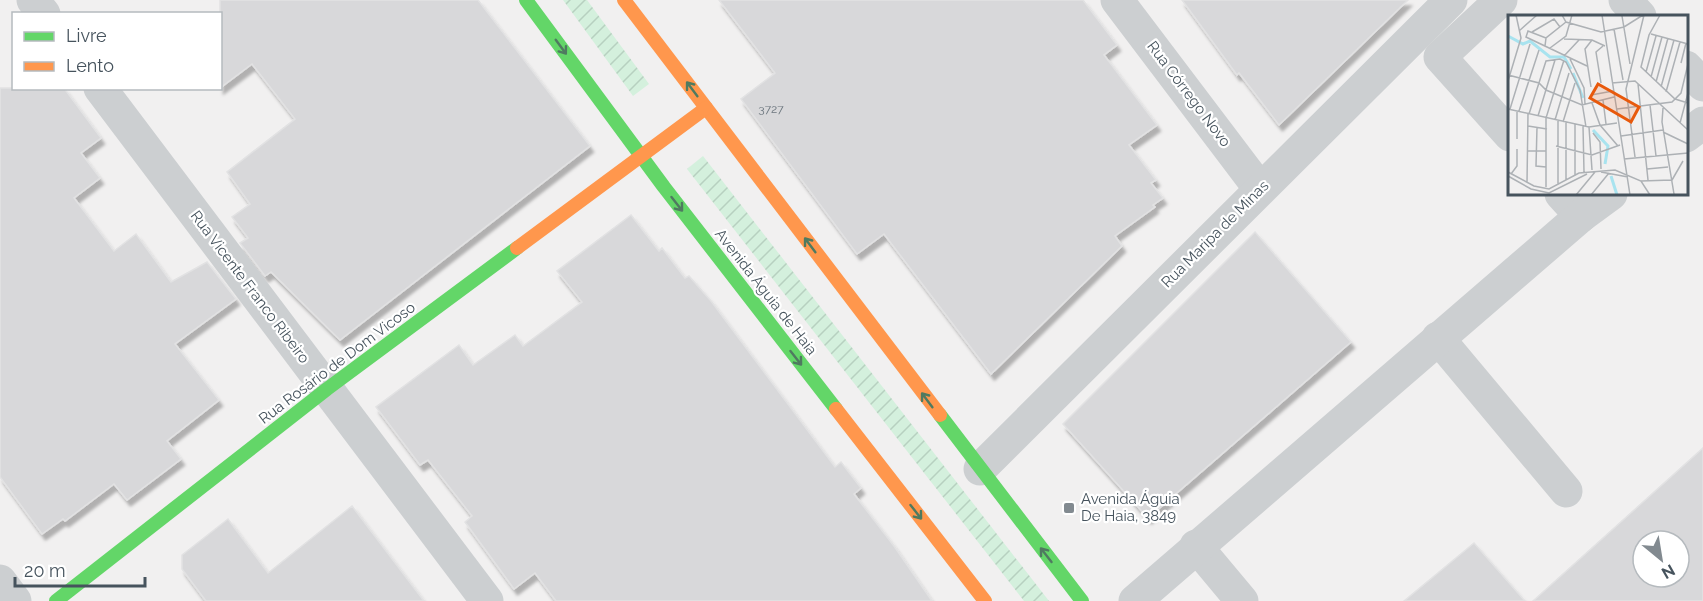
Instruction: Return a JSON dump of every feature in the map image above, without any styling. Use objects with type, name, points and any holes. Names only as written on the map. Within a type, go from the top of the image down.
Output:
[{"type":"main road","name":"Avenida Águia de Haia","points":[[526,0],[641,156],[985,601]]},
{"type":"main road","points":[[624,0],[1082,601]]},
{"type":"main road","name":"Rua Rosário de Dom Vicoso","points":[[56,601],[327,389],[706,108]]},
{"type":"street","points":[[33,0],[42,12]]},
{"type":"street","name":"Rua Córrego Novo","points":[[1117,0],[1260,189]]},
{"type":"street","name":"Rua Maripa de Minas","points":[[980,469],[1451,0]]},
{"type":"street","points":[[1501,0],[1440,57],[1508,134]]},
{"type":"street","points":[[1625,0],[1639,15]]},
{"type":"street","points":[[1688,69],[1703,85]]},
{"type":"street","name":"Rua Vicente Franco Ribeiro","points":[[102,90],[487,601]]},
{"type":"street","points":[[1688,134],[1703,123]]},
{"type":"street","points":[[1135,601],[1438,338],[1571,205],[1607,195]]},
{"type":"street","points":[[1438,338],[1566,491]]},
{"type":"street","points":[[1196,546],[1242,601]]},
{"type":"street","points":[[0,581],[15,601]]},
{"type":"green space","points":[[563,0],[587,0],[649,84],[633,96]]},
{"type":"green space","points":[[703,156],[1049,601],[1024,601],[687,169]]},
{"type":"building","points":[[220,0],[478,0],[590,146],[340,340],[271,272],[265,276],[240,243],[248,238],[232,217],[250,204],[227,172],[295,119],[252,64],[222,86],[222,12],[220,12]]},
{"type":"building","points":[[719,0],[1083,0],[1117,45],[1104,55],[1157,125],[1129,145],[1156,180],[1151,183],[1163,198],[1153,205],[1155,207],[1115,236],[1122,246],[991,374],[884,234],[857,254],[741,99],[775,73]]},
{"type":"building","points":[[1182,0],[1408,0],[1279,125],[1239,73],[1237,75]]},
{"type":"building","points":[[0,88],[65,90],[101,138],[81,153],[100,178],[74,198],[114,251],[136,234],[171,282],[207,262],[236,299],[175,344],[219,400],[167,441],[181,459],[127,500],[114,484],[65,521],[63,519],[42,534],[0,477]]},
{"type":"building","points":[[631,215],[659,251],[662,248],[685,278],[689,276],[711,301],[835,467],[841,462],[861,488],[854,494],[932,601],[556,601],[535,573],[514,589],[465,522],[472,516],[428,460],[420,465],[376,407],[459,345],[473,365],[515,335],[523,346],[582,302],[557,271]]},
{"type":"building","points":[[1255,232],[1351,342],[1148,518],[1063,424]]},
{"type":"building","points":[[1703,448],[1703,601],[1533,601]]},
{"type":"building","points":[[352,506],[424,601],[206,601],[182,569],[182,555],[228,519],[268,573]]},
{"type":"building","points":[[1474,543],[1525,601],[1404,601]]},
{"type":"traffic: fast","points":[[526,0],[664,187],[836,409]]},
{"type":"traffic: fast","points":[[56,601],[327,389],[517,248]]},
{"type":"traffic: fast","points":[[940,415],[1082,601]]},
{"type":"traffic: slow","points":[[624,0],[940,415]]},
{"type":"traffic: slow","points":[[517,248],[706,108]]},
{"type":"traffic: slow","points":[[836,409],[985,601]]},
{"type":"place","name":"Avenida Águia De Haia, 3849","points":[[1069,508]]}]
